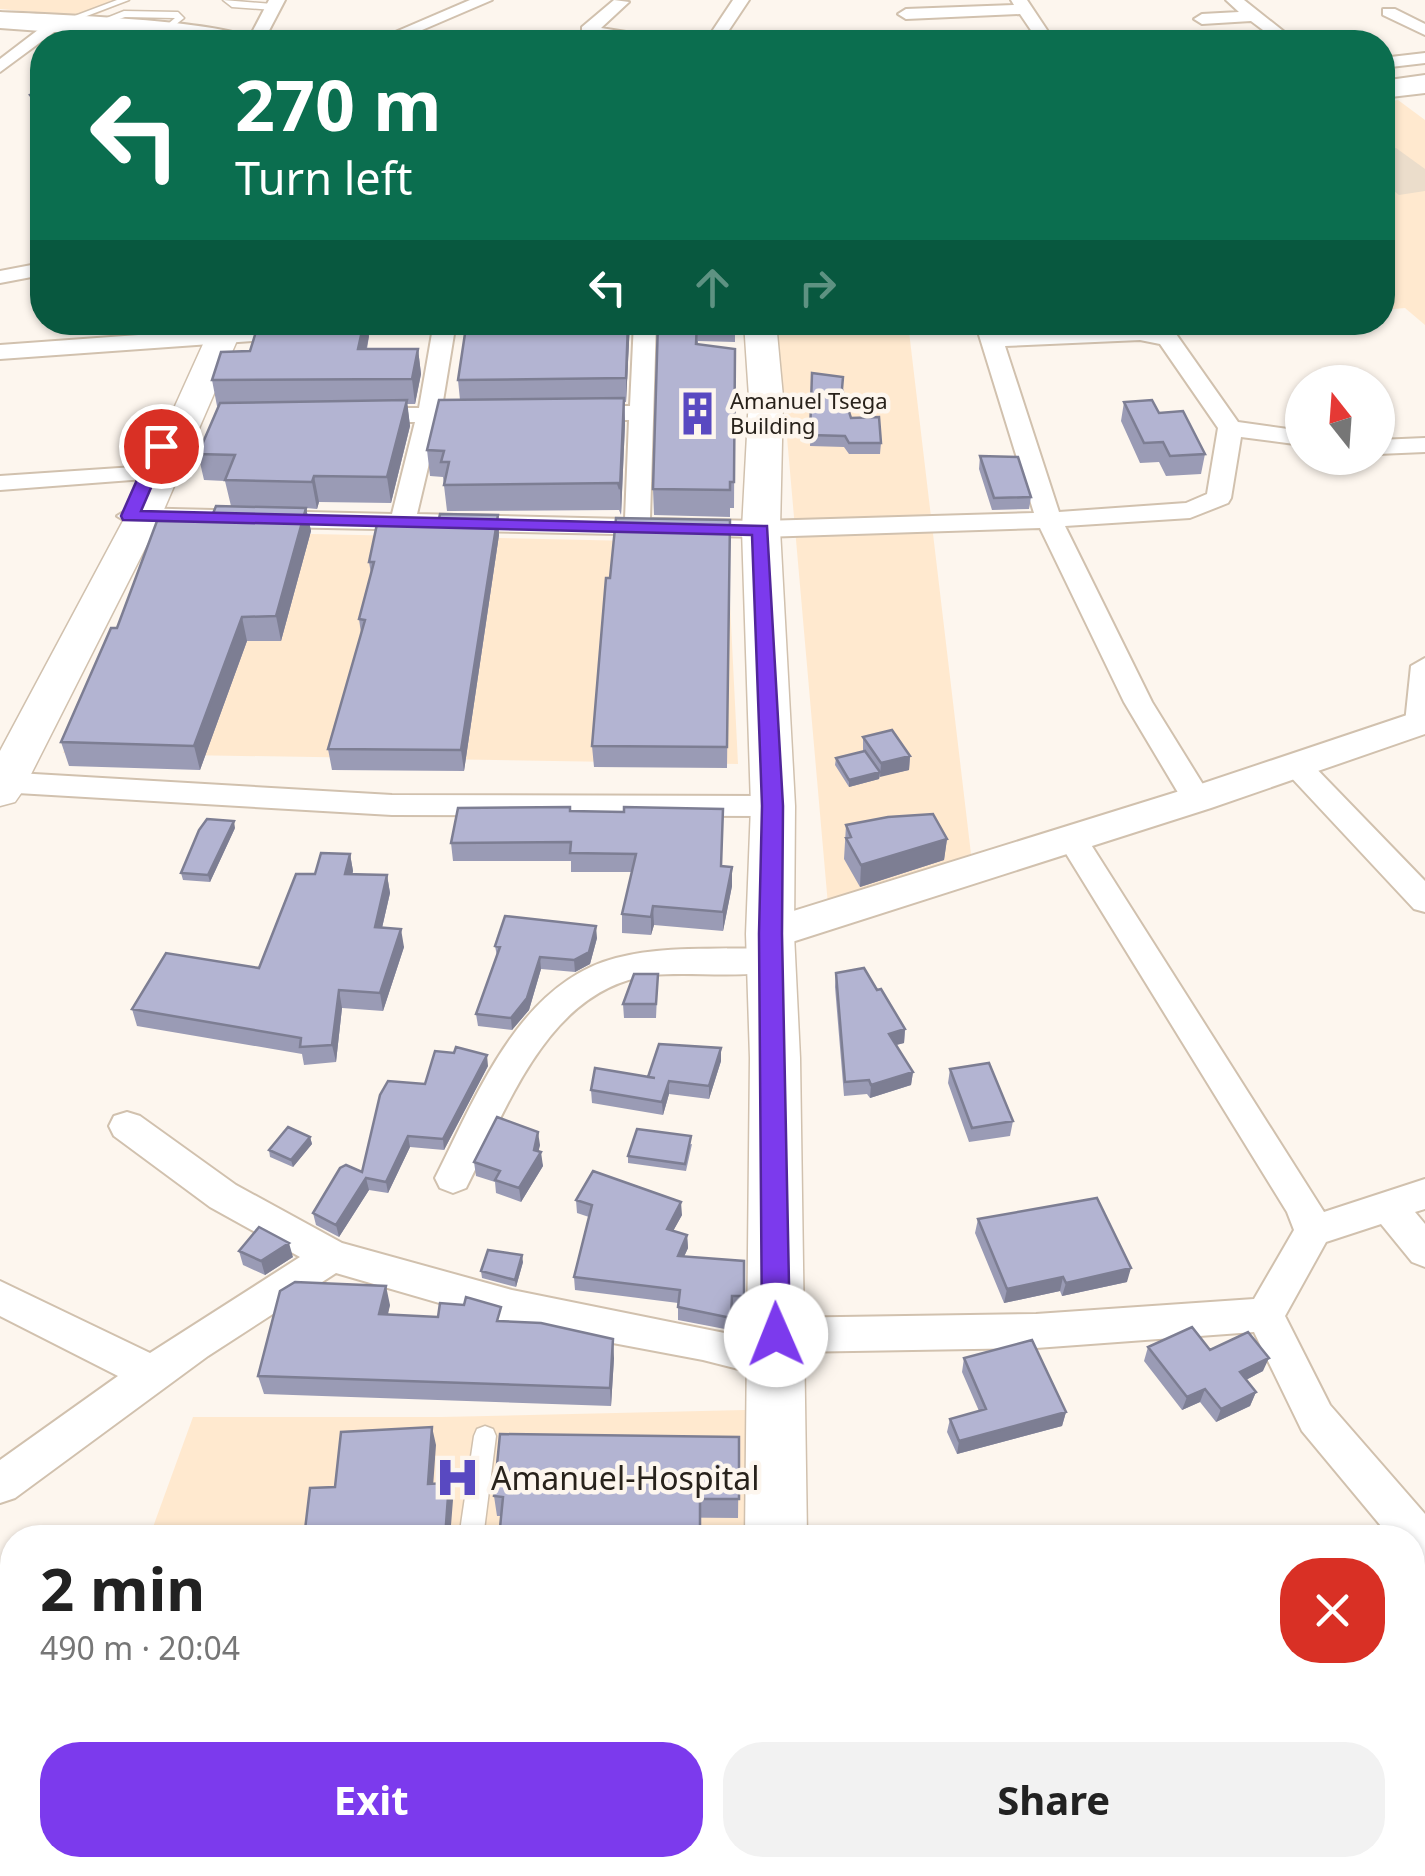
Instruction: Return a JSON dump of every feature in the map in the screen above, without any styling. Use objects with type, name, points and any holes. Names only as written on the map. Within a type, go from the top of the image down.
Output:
[{"type":"main road","points":[[0,20],[165,30]]},
{"type":"main road","points":[[1395,79],[1425,75]]},
{"type":"main road","points":[[1395,88],[1425,84]]},
{"type":"main road","points":[[1,780],[189,418],[217,335]]},
{"type":"main road","points":[[761,335],[766,397],[761,530],[773,806],[776,1525]]},
{"type":"main road","points":[[136,516],[149,474],[189,418]]},
{"type":"street","points":[[721,30],[741,0]]},
{"type":"street","points":[[1234,0],[1271,30]]},
{"type":"street","points":[[409,30],[480,1]]},
{"type":"street","points":[[589,30],[621,2]]},
{"type":"street","points":[[261,30],[275,4]]},
{"type":"street","points":[[906,14],[1022,4],[1039,30]]},
{"type":"street","points":[[1389,12],[1425,30]]},
{"type":"street","points":[[1202,19],[1252,16]]},
{"type":"street","points":[[49,30],[57,24]]},
{"type":"street","points":[[0,67],[30,44]]},
{"type":"street","points":[[1395,61],[1425,58]]},
{"type":"street","points":[[0,276],[30,271]]},
{"type":"street","points":[[0,352],[176,335]]},
{"type":"street","points":[[403,521],[429,414],[443,335]]},
{"type":"street","points":[[637,524],[645,335]]},
{"type":"street","points":[[989,335],[1050,520],[1138,702],[1197,799]]},
{"type":"street","points":[[136,516],[637,524],[761,530],[1050,520],[1190,510],[1210,504],[1224,489],[1230,428],[1168,339],[1149,335]]},
{"type":"street","points":[[563,414],[640,413]]},
{"type":"street","points":[[336,415],[506,414]]},
{"type":"street","points":[[1230,428],[1285,436]]},
{"type":"street","points":[[1395,446],[1425,445]]},
{"type":"street","points":[[0,482],[149,474]]},
{"type":"street","points":[[453,1178],[493,1101],[566,995],[588,980],[618,969],[771,947],[1072,839],[1422,722],[1425,666]]},
{"type":"street","points":[[1298,766],[1425,901]]},
{"type":"street","points":[[1,780],[392,804],[773,806]]},
{"type":"street","points":[[1072,839],[1288,1179],[1312,1231],[1304,1253],[1265,1315]]},
{"type":"street","points":[[127,1126],[223,1196],[332,1256],[512,1306],[703,1343],[777,1349],[1265,1315]]},
{"type":"street","points":[[1312,1231],[1425,1194]]},
{"type":"street","points":[[1388,1206],[1425,1251]]},
{"type":"street","points":[[0,1484],[194,1344],[332,1256]]},
{"type":"street","points":[[0,1298],[154,1375]]},
{"type":"street","points":[[1265,1315],[1316,1418],[1407,1525]]},
{"type":"lane","points":[[57,24],[126,0]]},
{"type":"lane","points":[[227,0],[232,4],[275,4]]},
{"type":"lane","points":[[473,1525],[485,1436]]},
{"type":"shaded area","points":[[0,0],[131,0],[91,17],[0,9]]},
{"type":"shaded area","points":[[1395,100],[1425,120],[1425,325],[1405,308],[1395,309]]},
{"type":"shaded area","points":[[1395,148],[1425,169],[1425,191],[1399,195],[1395,192]]},
{"type":"shaded area","points":[[778,335],[909,335],[971,854],[828,905]]},
{"type":"shaded area","points":[[169,531],[727,543],[738,764],[63,753]]},
{"type":"shaded area","name":"Amanuel-Hospital","points":[[745,1410],[746,1525],[154,1525],[193,1417],[441,1417]]},
{"type":"building","points":[[255,335],[361,335],[358,349],[418,349],[412,379],[212,380],[221,352],[250,351]]},
{"type":"building","points":[[465,335],[628,335],[626,378],[458,380]]},
{"type":"building","name":"Amanuel Tsega Building","points":[[658,335],[696,335],[696,344],[735,349],[734,482],[730,482],[730,490],[653,489]]},
{"type":"building","points":[[812,373],[843,377],[842,389],[851,418],[879,417],[881,443],[849,443],[845,436],[810,435]]},
{"type":"building","points":[[624,398],[620,489],[618,483],[444,485],[449,462],[441,462],[444,451],[427,450],[439,400]]},
{"type":"building","points":[[407,400],[387,477],[314,476],[312,482],[225,480],[235,455],[198,454],[220,403]]},
{"type":"building","points":[[1152,400],[1159,413],[1183,411],[1205,454],[1170,456],[1163,442],[1144,443],[1124,402]]},
{"type":"building","points":[[980,456],[1018,457],[1031,497],[994,498]]},
{"type":"building","points":[[216,506],[306,508],[276,616],[242,617],[194,746],[61,742],[111,628],[117,628],[157,521],[210,521]]},
{"type":"building","points":[[440,514],[498,515],[461,750],[328,749],[365,620],[359,619],[374,562],[369,562],[377,524],[438,523]]},
{"type":"building","points":[[616,518],[730,520],[727,747],[592,746],[606,578],[610,578]]},
{"type":"building","points":[[892,730],[910,756],[881,763],[863,737]]},
{"type":"building","points":[[865,751],[880,772],[849,780],[836,758]]},
{"type":"building","points":[[570,807],[570,811],[624,812],[624,807],[723,809],[721,866],[732,867],[723,912],[653,906],[651,917],[622,914],[636,854],[570,853],[571,842],[451,843],[458,808]]},
{"type":"building","points":[[933,814],[947,839],[861,865],[846,838],[851,837],[846,825]]},
{"type":"building","points":[[207,819],[234,821],[208,875],[181,873],[199,830]]},
{"type":"building","points":[[321,853],[350,854],[345,874],[387,875],[375,927],[401,929],[380,993],[339,990],[332,1045],[300,1047],[301,1038],[132,1009],[166,953],[259,968],[296,874],[315,874]]},
{"type":"building","points":[[505,916],[596,926],[589,952],[574,960],[540,957],[527,998],[511,1018],[476,1014],[500,947],[495,946]]},
{"type":"building","points":[[864,968],[905,1029],[889,1034],[913,1072],[871,1085],[869,1080],[845,1082],[836,973]]},
{"type":"building","points":[[634,974],[658,974],[656,1004],[623,1004]]},
{"type":"building","points":[[659,1044],[721,1048],[709,1086],[669,1081],[662,1102],[591,1090],[595,1068],[648,1077]]},
{"type":"building","points":[[456,1047],[487,1055],[443,1139],[408,1136],[386,1182],[366,1178],[336,1225],[313,1213],[340,1168],[346,1165],[362,1172],[380,1095],[388,1081],[425,1084],[435,1051],[454,1053]]},
{"type":"building","points":[[989,1063],[1013,1121],[972,1128],[950,1069]]},
{"type":"building","points":[[497,1117],[538,1132],[534,1150],[541,1152],[519,1188],[495,1180],[500,1171],[474,1162]]},
{"type":"building","points":[[288,1127],[310,1137],[291,1160],[269,1150]]},
{"type":"building","points":[[637,1129],[691,1136],[685,1164],[628,1156]]},
{"type":"building","points":[[593,1171],[681,1202],[667,1229],[687,1235],[678,1256],[744,1261],[744,1296],[732,1296],[731,1318],[678,1307],[680,1290],[574,1277],[592,1205],[576,1200]]},
{"type":"building","points":[[1097,1198],[1131,1268],[1066,1283],[1063,1277],[1007,1289],[978,1219]]},
{"type":"building","points":[[259,1227],[289,1243],[261,1261],[239,1251]]},
{"type":"building","points":[[488,1250],[522,1255],[515,1280],[481,1271]]},
{"type":"building","points":[[295,1282],[386,1286],[379,1314],[438,1317],[440,1303],[464,1305],[466,1297],[501,1307],[497,1321],[541,1323],[613,1339],[610,1388],[258,1376],[280,1291]]},
{"type":"building","points":[[1192,1327],[1210,1350],[1248,1332],[1269,1358],[1240,1372],[1256,1392],[1221,1409],[1205,1389],[1187,1397],[1148,1347]]},
{"type":"building","points":[[1032,1340],[1066,1412],[959,1441],[950,1419],[986,1409],[964,1358]]},
{"type":"building","points":[[432,1427],[428,1484],[449,1483],[446,1525],[306,1525],[310,1488],[335,1487],[341,1432]]},
{"type":"building","points":[[500,1434],[739,1437],[739,1499],[700,1499],[700,1525],[500,1525],[503,1497],[494,1496]]},
{"type":"place","name":"Amanuel Tsega Building","points":[[697,413]]},
{"type":"place","name":"Amanuel-Hospital","points":[[458,1477]]},
{"type":"route","points":[[161,446],[130,516],[637,524],[761,530],[773,806],[770,934],[775,1058],[776,1335]]}]
